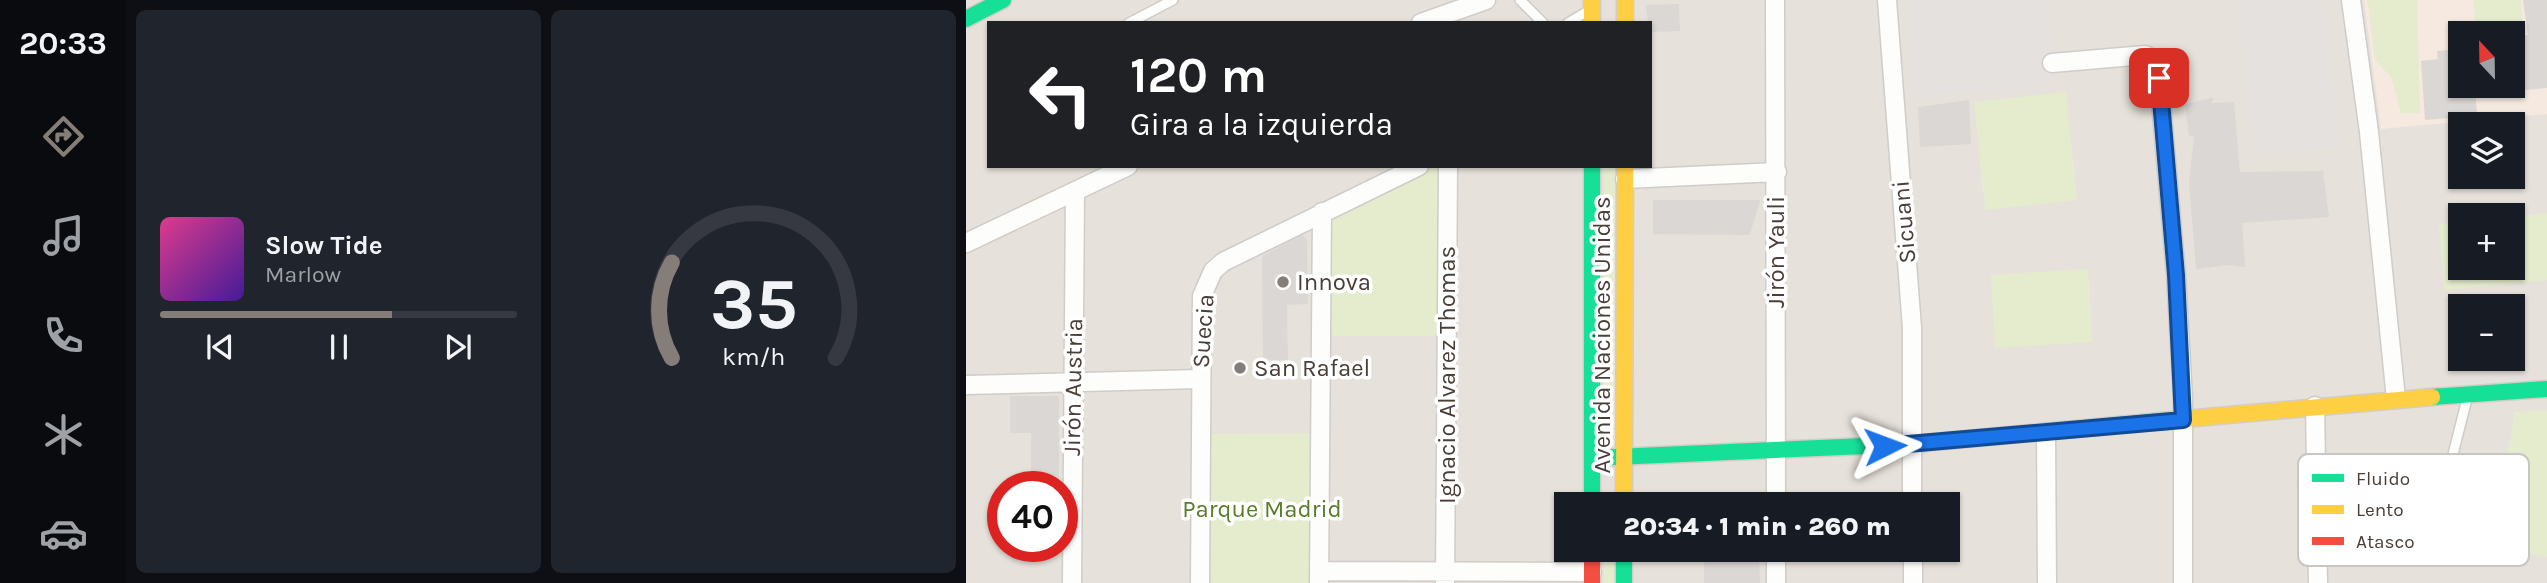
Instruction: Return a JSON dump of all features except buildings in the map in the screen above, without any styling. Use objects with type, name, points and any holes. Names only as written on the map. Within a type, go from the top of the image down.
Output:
[{"type":"street","points":[[966,19],[1003,0]]},
{"type":"street","points":[[1427,21],[1486,0]]},
{"type":"street","points":[[1625,0],[1625,21]]},
{"type":"street","name":"Jirón Yauli","points":[[1775,0],[1776,492]]},
{"type":"street","name":"Sicuani","points":[[1887,0],[1912,328],[1912,492]]},
{"type":"street","points":[[2351,0],[2369,132],[2396,399]]},
{"type":"street","points":[[2052,63],[2138,55],[2151,58],[2158,68],[2176,275],[2183,420],[2183,583]]},
{"type":"street","points":[[966,243],[1124,168]]},
{"type":"street","name":"Suecia","points":[[1200,583],[1199,379],[1202,296],[1213,271],[1223,262],[1415,168]]},
{"type":"street","name":"Ignacio Alvarez Thomas","points":[[1445,578],[1448,168]]},
{"type":"street","name":"Avenida Naciones Unidas","points":[[1592,168],[1592,492]]},
{"type":"street","points":[[1625,172],[1777,172]]},
{"type":"street","name":"Avenida Naciones Unidas","points":[[1624,492],[1625,172]]},
{"type":"street","name":"Jirón Austria","points":[[1072,583],[1075,192]]},
{"type":"street","points":[[1322,212],[1319,577],[1592,577]]},
{"type":"street","points":[[966,385],[1199,379]]},
{"type":"street","points":[[1592,458],[1912,444],[2315,406],[2547,389]]},
{"type":"street","points":[[2315,406],[2316,454]]},
{"type":"street","points":[[2046,432],[2048,583]]},
{"type":"street","points":[[1624,562],[1624,583]]},
{"type":"street","points":[[1776,562],[1776,583]]},
{"type":"street","points":[[1913,562],[1913,583]]},
{"type":"lane","points":[[1133,21],[1173,0]]},
{"type":"lane","points":[[1520,0],[1541,21]]},
{"type":"lane","points":[[1572,21],[1592,10]]},
{"type":"lane","points":[[2451,454],[2460,415],[2469,394]]},
{"type":"shaded area","points":[[966,0],[2547,0],[2547,583],[966,583]]},
{"type":"shaded area","points":[[1907,0],[2049,0],[2054,84],[1916,97]]},
{"type":"shaded area","points":[[2237,0],[2322,0],[2340,149],[2255,153]]},
{"type":"shaded area","points":[[2364,0],[2547,0],[2547,114],[2525,116],[2525,112],[2448,112],[2448,123],[2381,129]]},
{"type":"shaded area","points":[[2533,373],[2540,389],[2451,395],[2454,378]]},
{"type":"green space","points":[[2367,0],[2417,0],[2420,113],[2401,113],[2391,77],[2375,60]]},
{"type":"green space","points":[[2473,0],[2521,0],[2523,21],[2475,21]]},
{"type":"green space","points":[[2066,92],[2077,200],[1985,210],[1974,102]]},
{"type":"green space","points":[[1420,168],[1447,168],[1446,336],[1329,336],[1328,219]]},
{"type":"green space","points":[[1604,168],[1615,168],[1613,435],[1604,434]]},
{"type":"green space","points":[[2547,213],[2547,280],[2444,290],[2439,224],[2448,223],[2448,280],[2525,280],[2525,216]]},
{"type":"green space","points":[[2088,269],[2092,342],[1995,348],[1991,275]]},
{"type":"green space","points":[[2547,410],[2547,557],[2529,553],[2529,454],[2507,454],[2514,412]]},
{"type":"green space","name":"Parque Madrid","points":[[1312,433],[1313,583],[1211,583],[1211,434]]},
{"type":"green space","points":[[1604,562],[1616,562],[1616,583],[1604,583]]},
{"type":"traffic: fast","points":[[966,19],[1003,0]]},
{"type":"traffic: fast","points":[[1592,168],[1592,492]]},
{"type":"traffic: fast","points":[[2432,397],[2547,389]]},
{"type":"traffic: fast","points":[[1592,458],[1912,444],[2162,421]]},
{"type":"traffic: fast","points":[[1624,562],[1624,583]]},
{"type":"traffic: slow","points":[[1592,0],[1592,21]]},
{"type":"traffic: slow","points":[[1625,0],[1625,21]]},
{"type":"traffic: slow","points":[[1624,492],[1625,168]]},
{"type":"traffic: slow","points":[[2162,421],[2432,397]]},
{"type":"traffic: jam","points":[[1592,562],[1592,583]]},
{"type":"place","name":"Innova","points":[[1283,282]]},
{"type":"place","name":"San Rafael","points":[[1240,368]]},
{"type":"route","points":[[1885,446],[2183,420],[2176,275],[2159,78]]}]
